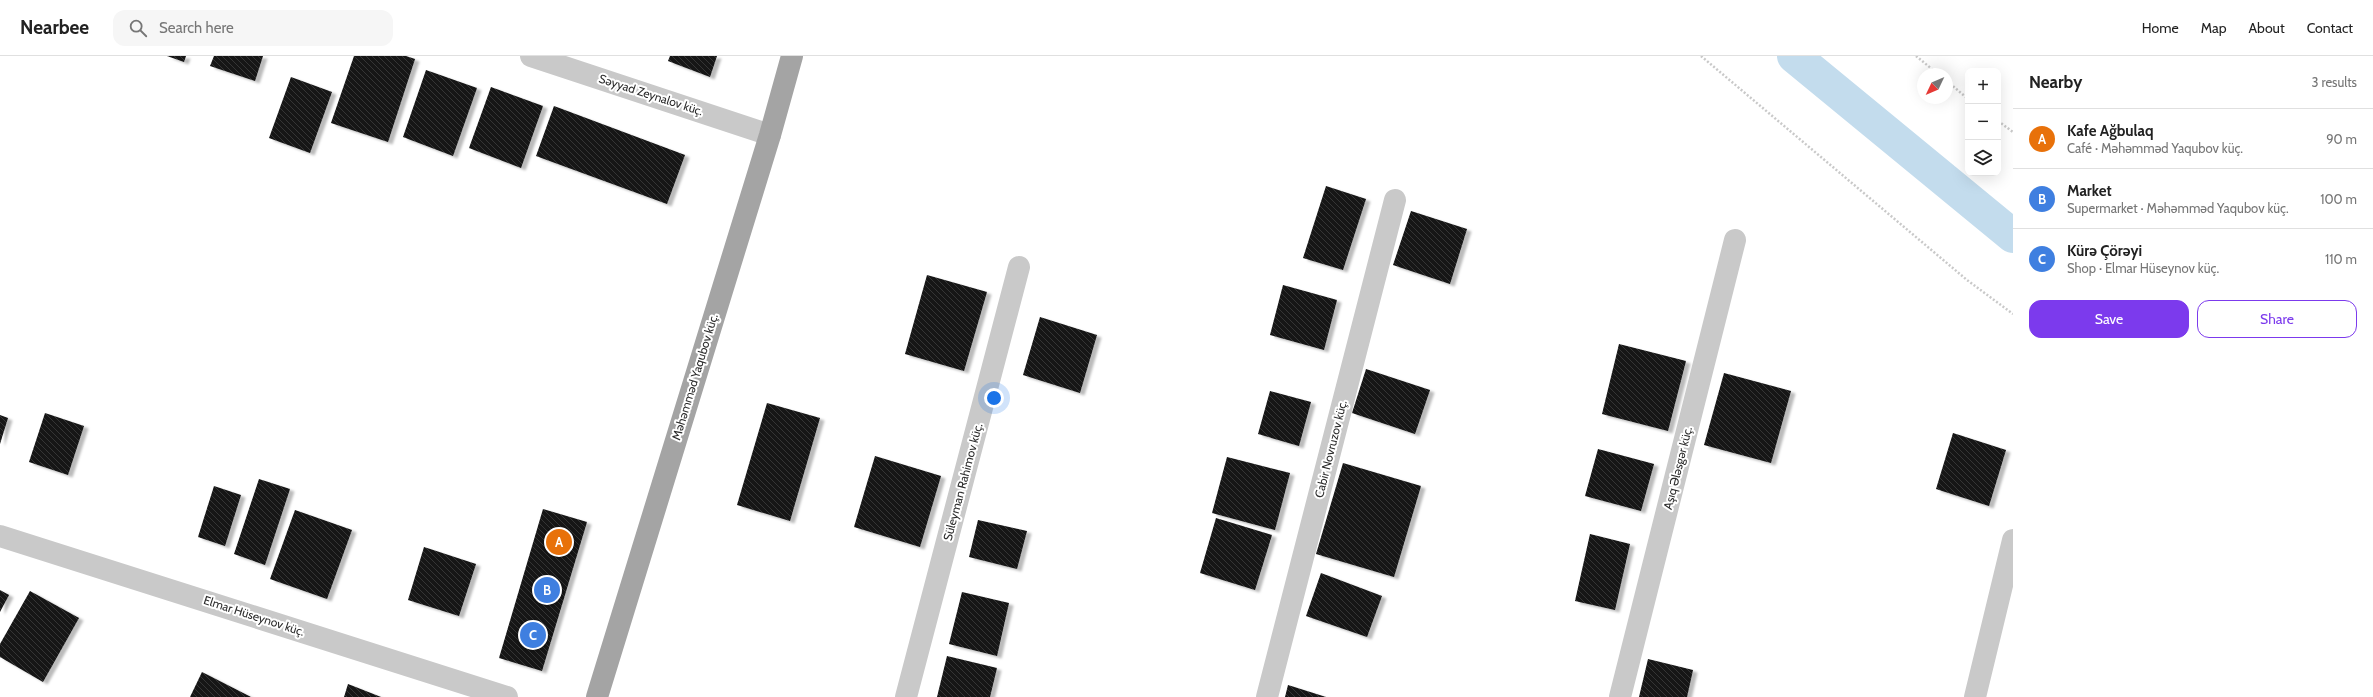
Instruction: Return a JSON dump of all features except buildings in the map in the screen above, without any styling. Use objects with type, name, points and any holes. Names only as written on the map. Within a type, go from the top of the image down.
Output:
[{"type":"main road","name":"Məhəmməd Yaqubov küç.","points":[[597,697],[770,135],[792,56]]},
{"type":"street","name":"Səyyad Zeynalov küç.","points":[[531,56],[770,135]]},
{"type":"street","name":"Cabir Novruzov küç.","points":[[1267,697],[1395,200]]},
{"type":"street","name":"Aşıq Ələsgər küç.","points":[[1620,697],[1736,240]]},
{"type":"street","name":"Süleyman Rahimov küç.","points":[[906,697],[1019,267]]},
{"type":"street","name":"Elmar Hüseynov küç.","points":[[0,536],[507,697]]},
{"type":"street","points":[[1975,697],[2013,540]]},
{"type":"path","points":[[1701,56],[1967,280],[2013,314]]},
{"type":"path","points":[[1916,56],[1931,68]]},
{"type":"path","points":[[1953,87],[1965,97]]},
{"type":"path","points":[[2001,123],[2013,132]]},
{"type":"waterway","points":[[1794,56],[2013,236]]},
{"type":"place","name":"Kafe Ağbulaq","points":[[559,542]]},
{"type":"place","name":"Market","points":[[547,590]]},
{"type":"place","name":"Kürə Çörəyi","points":[[533,635]]}]
